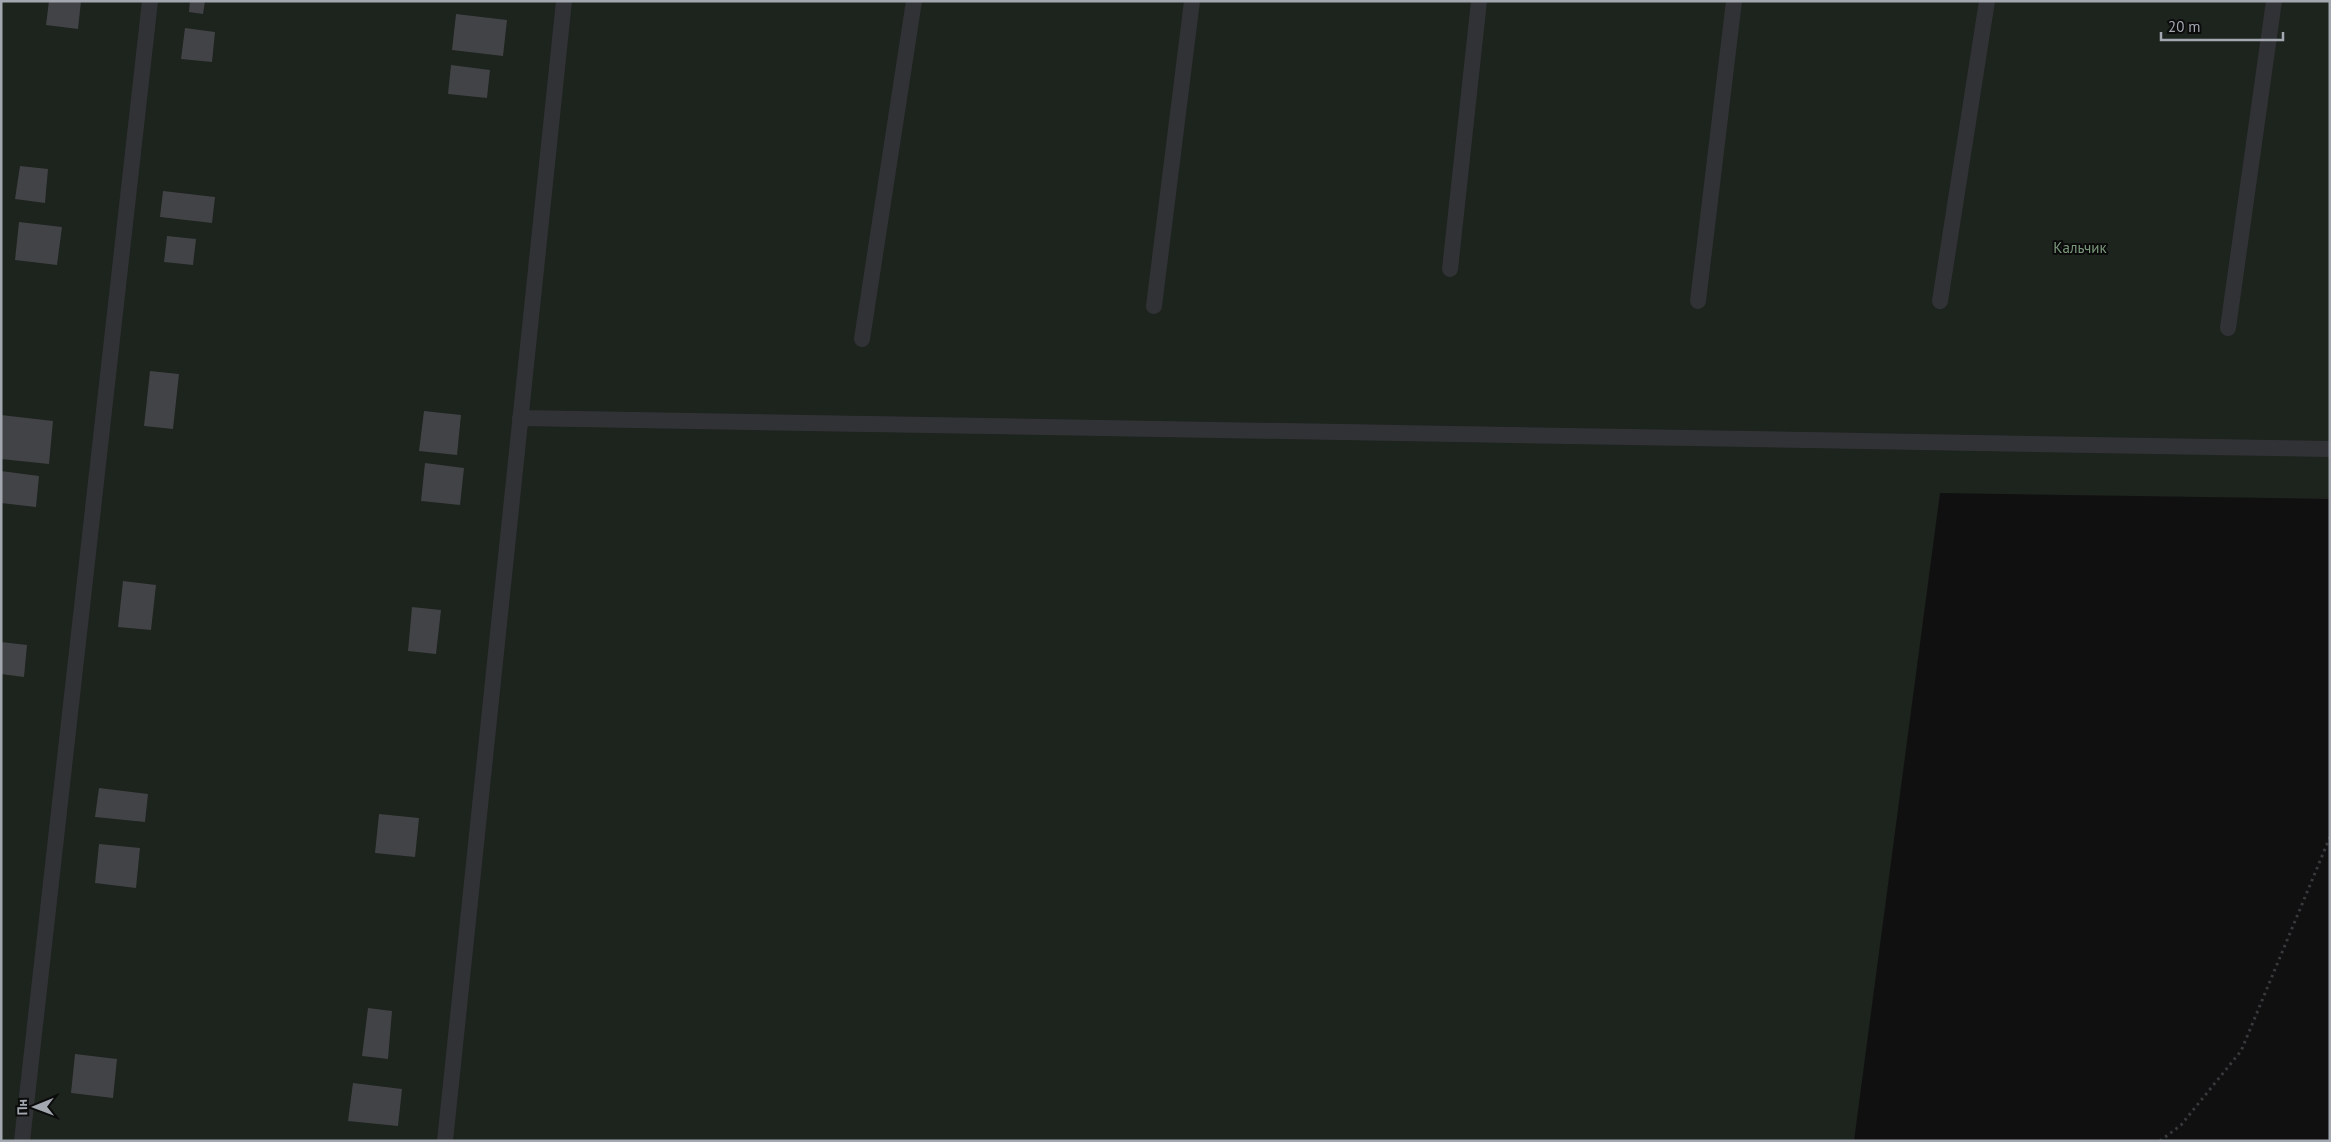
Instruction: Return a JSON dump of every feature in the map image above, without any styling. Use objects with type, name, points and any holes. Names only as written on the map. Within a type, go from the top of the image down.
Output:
[{"type":"lane","points":[[22,1141],[150,1]]},
{"type":"lane","points":[[445,1141],[564,1]]},
{"type":"lane","points":[[862,339],[914,1]]},
{"type":"lane","points":[[1154,306],[1192,1]]},
{"type":"lane","points":[[1450,269],[1479,1]]},
{"type":"lane","points":[[1698,301],[1734,1]]},
{"type":"lane","points":[[1940,301],[1987,1]]},
{"type":"lane","points":[[2228,328],[2274,1]]},
{"type":"lane","points":[[520,418],[2330,450]]},
{"type":"path","points":[[2160,1141],[2181,1125],[2241,1051],[2330,837]]},
{"type":"green space","name":"Кальчик","points":[[1,1],[2330,1],[2330,499],[1940,493],[1854,1141],[1,1141]]},
{"type":"building","points":[[49,1],[81,1],[78,29],[46,25]]},
{"type":"building","points":[[190,1],[205,1],[203,14],[189,12]]},
{"type":"building","points":[[456,14],[507,20],[503,56],[452,50]]},
{"type":"building","points":[[185,28],[215,32],[212,62],[181,59]]},
{"type":"building","points":[[451,65],[490,70],[487,98],[448,94]]},
{"type":"building","points":[[20,166],[48,169],[45,203],[15,199]]},
{"type":"building","points":[[163,191],[215,197],[212,223],[160,217]]},
{"type":"building","points":[[19,222],[62,227],[57,265],[15,260]]},
{"type":"building","points":[[167,236],[196,239],[193,265],[164,262]]},
{"type":"building","points":[[150,371],[179,374],[173,429],[144,426]]},
{"type":"building","points":[[424,411],[461,415],[457,455],[419,451]]},
{"type":"building","points":[[1,415],[53,421],[49,464],[1,459]]},
{"type":"building","points":[[425,463],[464,468],[460,505],[421,501]]},
{"type":"building","points":[[1,471],[39,476],[36,507],[1,503]]},
{"type":"building","points":[[123,581],[156,585],[151,630],[118,627]]},
{"type":"building","points":[[412,607],[441,610],[436,654],[408,651]]},
{"type":"building","points":[[1,642],[27,645],[24,677],[1,674]]},
{"type":"building","points":[[99,788],[148,794],[145,822],[95,817]]},
{"type":"building","points":[[379,814],[419,818],[415,857],[375,853]]},
{"type":"building","points":[[99,844],[140,848],[136,888],[95,883]]},
{"type":"building","points":[[368,1008],[392,1011],[388,1059],[362,1056]]},
{"type":"building","points":[[75,1054],[117,1059],[113,1098],[71,1093]]},
{"type":"building","points":[[353,1083],[402,1089],[398,1126],[348,1121]]}]
